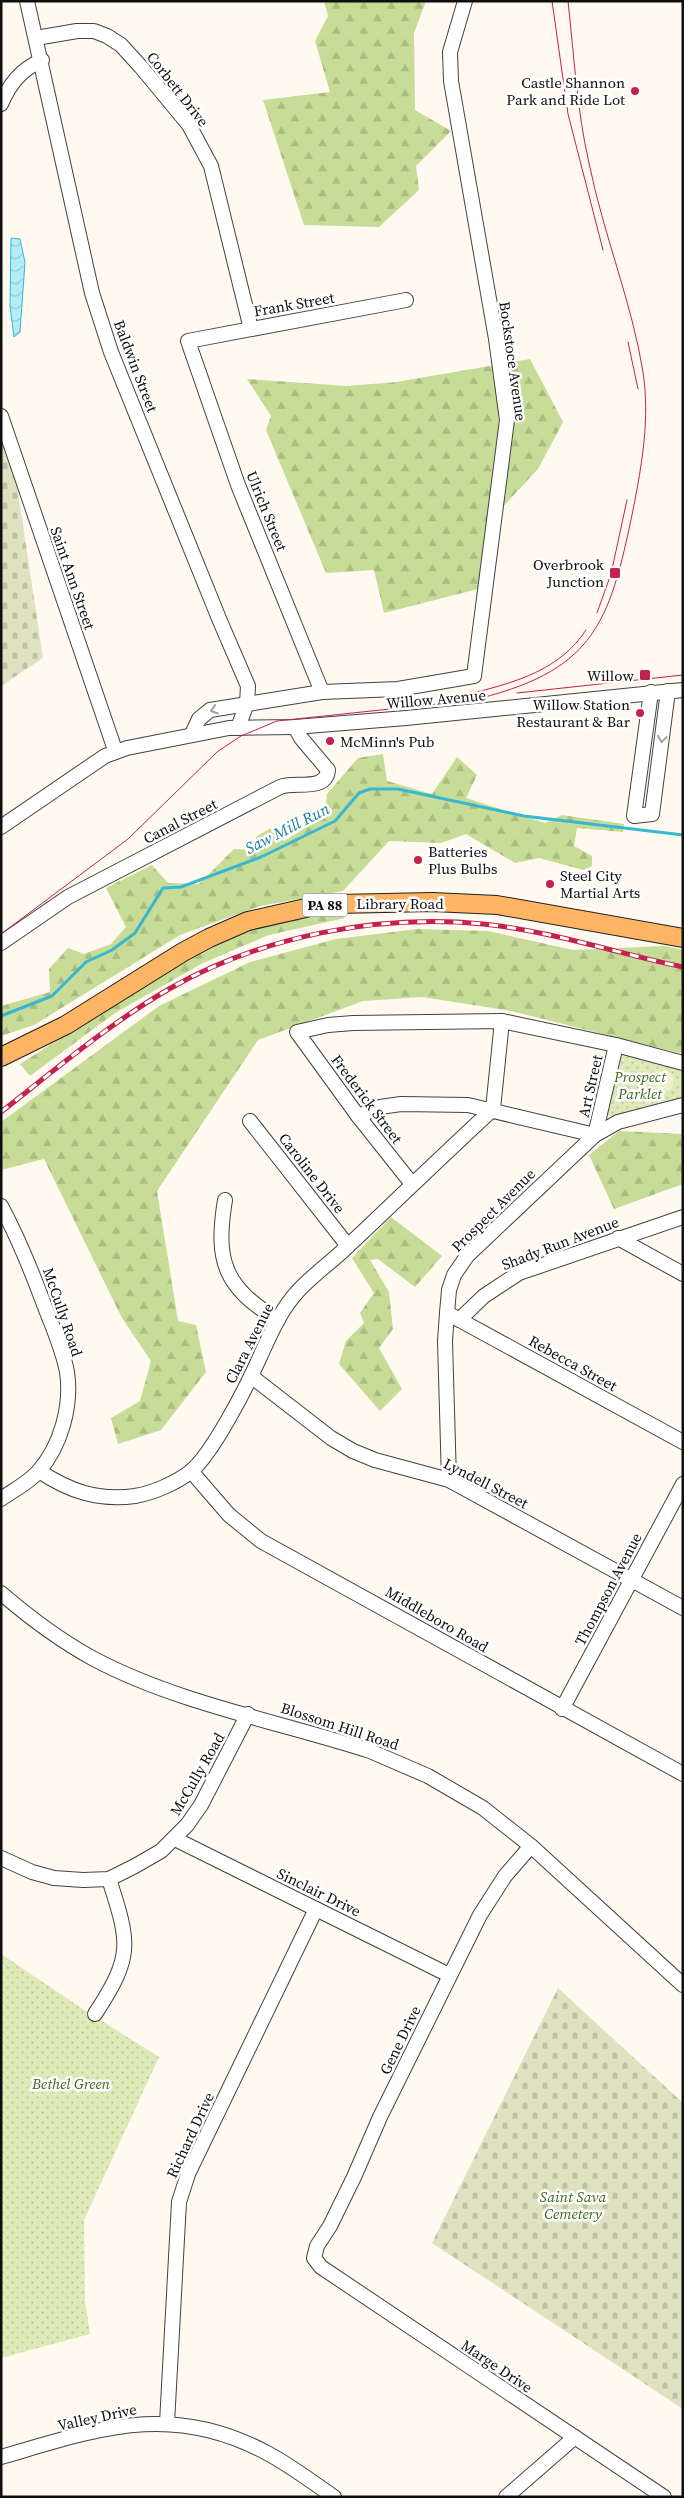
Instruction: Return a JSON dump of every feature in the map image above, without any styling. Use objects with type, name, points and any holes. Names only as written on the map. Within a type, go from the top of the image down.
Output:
[{"type":"main road","name":"Library Road","points":[[1,1057],[66,1025],[182,952],[210,938],[248,921],[310,907],[404,902],[496,905],[683,938]]},
{"type":"street","name":"Baldwin Street","points":[[28,1],[92,293],[100,318],[129,397],[248,686],[247,703],[238,728]]},
{"type":"street","name":"Bockstoce Avenue","points":[[465,1],[450,52],[451,81],[496,339],[507,420],[474,676]]},
{"type":"street","name":"Corbett Drive","points":[[36,38],[77,31],[94,31],[107,36],[121,45],[189,125],[210,166],[251,329]]},
{"type":"street","points":[[1,104],[14,80],[30,66],[42,60]]},
{"type":"street","name":"Frank Street","points":[[188,341],[406,300]]},
{"type":"street","name":"Ulrich Street","points":[[188,341],[238,485],[322,692]]},
{"type":"street","name":"Saint Ann Street","points":[[1,416],[115,750]]},
{"type":"street","name":"Willow Avenue","points":[[192,734],[199,719],[210,710],[322,692],[398,688],[474,676]]},
{"type":"street","name":"Willow Avenue","points":[[1,827],[115,750],[192,734],[238,728],[296,727],[502,709],[683,690]]},
{"type":"street","points":[[651,692],[634,816],[652,814],[668,691]]},
{"type":"street","name":"Canal Street","points":[[1,943],[68,897],[280,787],[316,784],[322,781],[328,770],[301,738],[296,727]]},
{"type":"street","points":[[492,1109],[502,1021],[616,1045],[683,1063]]},
{"type":"street","name":"Frederick Street","points":[[412,1184],[358,1116],[297,1032],[328,1025],[353,1023],[502,1021]]},
{"type":"street","name":"Art Street","points":[[595,1135],[616,1045]]},
{"type":"street","points":[[358,1116],[380,1107],[401,1104],[468,1105],[492,1109],[595,1135]]},
{"type":"street","name":"Prospect Avenue","points":[[449,1480],[445,1341],[453,1316],[449,1290],[454,1275],[467,1256],[595,1135],[618,1122],[683,1105]]},
{"type":"street","name":"Clara Avenue","points":[[39,1471],[58,1484],[77,1492],[99,1497],[122,1498],[142,1495],[191,1472],[209,1449],[251,1376],[278,1320],[298,1290],[348,1246],[492,1109]]},
{"type":"street","name":"Caroline Drive","points":[[250,1120],[348,1246]]},
{"type":"street","points":[[225,1200],[220,1244],[230,1278],[253,1305],[278,1320]]},
{"type":"street","name":"McCully Road","points":[[1,1206],[6,1227],[21,1243],[67,1372],[69,1397],[64,1424],[54,1449],[39,1471],[1,1498]]},
{"type":"street","name":"Shady Run Avenue","points":[[453,1316],[519,1273],[683,1216]]},
{"type":"street","points":[[618,1238],[683,1274]]},
{"type":"street","name":"Rebecca Street","points":[[453,1316],[683,1442]]},
{"type":"street","name":"Lyndell Street","points":[[251,1376],[331,1438],[353,1451],[375,1460],[449,1480],[683,1608]]},
{"type":"street","name":"Middleboro Road","points":[[191,1472],[229,1515],[262,1541],[441,1638],[489,1668],[683,1774]]},
{"type":"street","name":"Thompson Avenue","points":[[562,1708],[683,1484]]},
{"type":"street","name":"Blossom Hill Road","points":[[1,1593],[64,1641],[94,1659],[170,1691],[370,1750],[401,1762],[455,1790],[483,1808],[531,1846],[683,1985]]},
{"type":"street","name":"McCully Road","points":[[1,1858],[32,1872],[54,1878],[109,1879],[162,1851],[175,1839],[200,1805],[248,1714]]},
{"type":"street","name":"Sinclair Drive","points":[[175,1839],[449,1975]]},
{"type":"street","name":"Gene Drive","points":[[314,2258],[317,2246],[330,2226],[354,2178],[373,2133],[449,1975],[491,1896],[531,1846]]},
{"type":"street","points":[[94,2014],[116,1980],[124,1956],[124,1935],[109,1879]]},
{"type":"street","name":"Richard Drive","points":[[167,2423],[179,2202],[188,2174],[316,1909]]},
{"type":"street","name":"Marge Drive","points":[[314,2258],[321,2268],[664,2497]]},
{"type":"street","name":"Valley Drive","points":[[1,2457],[94,2431],[145,2423],[167,2423],[220,2434],[245,2442],[268,2453],[334,2497]]},
{"type":"street","points":[[506,2497],[575,2438]]},
{"type":"green space","points":[[324,1],[426,1],[414,33],[415,110],[451,131],[416,166],[419,190],[379,227],[304,225],[263,100],[330,92],[315,41],[328,16]]},
{"type":"green space","points":[[530,359],[563,422],[538,469],[486,525],[478,589],[384,613],[374,570],[326,573],[266,430],[271,416],[247,379],[347,386],[396,382]]},
{"type":"green space","points":[[1,438],[16,479],[43,658],[1,686]]},
{"type":"green space","points":[[383,754],[387,781],[432,794],[457,757],[477,775],[466,798],[545,823],[562,815],[624,824],[623,832],[577,828],[574,846],[592,856],[592,866],[583,870],[539,858],[515,863],[466,834],[441,843],[389,841],[343,891],[260,906],[180,935],[34,1025],[1,1036],[1,1006],[50,992],[49,969],[68,948],[84,954],[111,944],[126,927],[106,888],[152,865],[168,883],[199,884],[234,849],[250,850],[257,836],[271,828],[284,841],[325,816],[327,794],[358,758]]},
{"type":"green space","points":[[337,911],[345,918],[269,935],[203,963],[115,1013],[30,1076],[20,1064],[175,966],[246,930]]},
{"type":"green space","points":[[417,929],[488,931],[573,950],[665,946],[683,950],[683,1054],[511,1011],[422,997],[363,1001],[258,1040],[157,1191],[178,1321],[196,1325],[206,1372],[161,1430],[118,1444],[111,1418],[140,1401],[151,1361],[122,1318],[44,1159],[1,1170],[1,1122],[159,1006],[250,962],[336,939]]},
{"type":"green space","name":"Prospect Parklet","points":[[619,1052],[683,1070],[683,1100],[613,1119],[605,1113]]},
{"type":"green space","points":[[655,1071],[671,1073],[674,1078],[672,1088],[668,1091],[653,1088]]},
{"type":"green space","points":[[619,1131],[683,1134],[683,1184],[614,1209],[589,1155]]},
{"type":"green space","points":[[391,1217],[442,1256],[415,1287],[378,1259],[370,1260],[389,1292],[393,1329],[379,1348],[402,1389],[380,1411],[339,1364],[346,1341],[364,1323],[360,1313],[374,1293],[352,1258]]},
{"type":"green space","name":"Bethel Green","points":[[1,1954],[159,2057],[84,2220],[85,2301],[90,2334],[1,2358]]},
{"type":"green space","name":"Saint Sava Cemetery","points":[[558,1988],[683,2103],[683,2409],[432,2243]]},
{"type":"water","points":[[11,238],[20,239],[25,262],[20,332],[14,337],[10,306]]},
{"type":"waterway","name":"Saw Mill Run","points":[[1,1016],[52,996],[86,962],[112,950],[135,933],[163,888],[181,887],[261,857],[335,821],[359,793],[370,789],[398,789],[524,816],[683,835]]},
{"type":"tram line","points":[[552,1],[568,114],[603,250]]},
{"type":"tram line","points":[[469,701],[511,689],[544,675],[569,659],[588,639],[603,614],[615,585],[633,510],[642,459],[646,407],[643,372],[632,320],[595,189],[585,143],[568,1]]},
{"type":"tram line","points":[[628,342],[638,389]]},
{"type":"tram line","points":[[597,613],[611,574],[627,500]]},
{"type":"tram line","points":[[473,693],[521,679],[550,665],[575,644],[586,630]]},
{"type":"tram line","points":[[517,693],[683,675]]},
{"type":"tram line","points":[[1,934],[128,839],[217,752],[241,736],[277,721],[475,700]]},
{"type":"railway","points":[[1,1112],[104,1032],[169,989],[242,955],[321,933],[402,922],[483,924],[558,937],[683,967]]},
{"type":"place","name":"Castle Shannon Park and Ride Lot","points":[[635,91]]},
{"type":"place","name":"Overbrook Junction","points":[[615,573]]},
{"type":"place","name":"Willow","points":[[645,675]]},
{"type":"place","name":"Willow Station Restaurant & Bar","points":[[640,713]]},
{"type":"place","name":"McMinn's Pub","points":[[330,741]]},
{"type":"place","name":"Batteries Plus Bulbs","points":[[418,860]]},
{"type":"place","name":"Steel City Martial Arts","points":[[550,884]]}]
